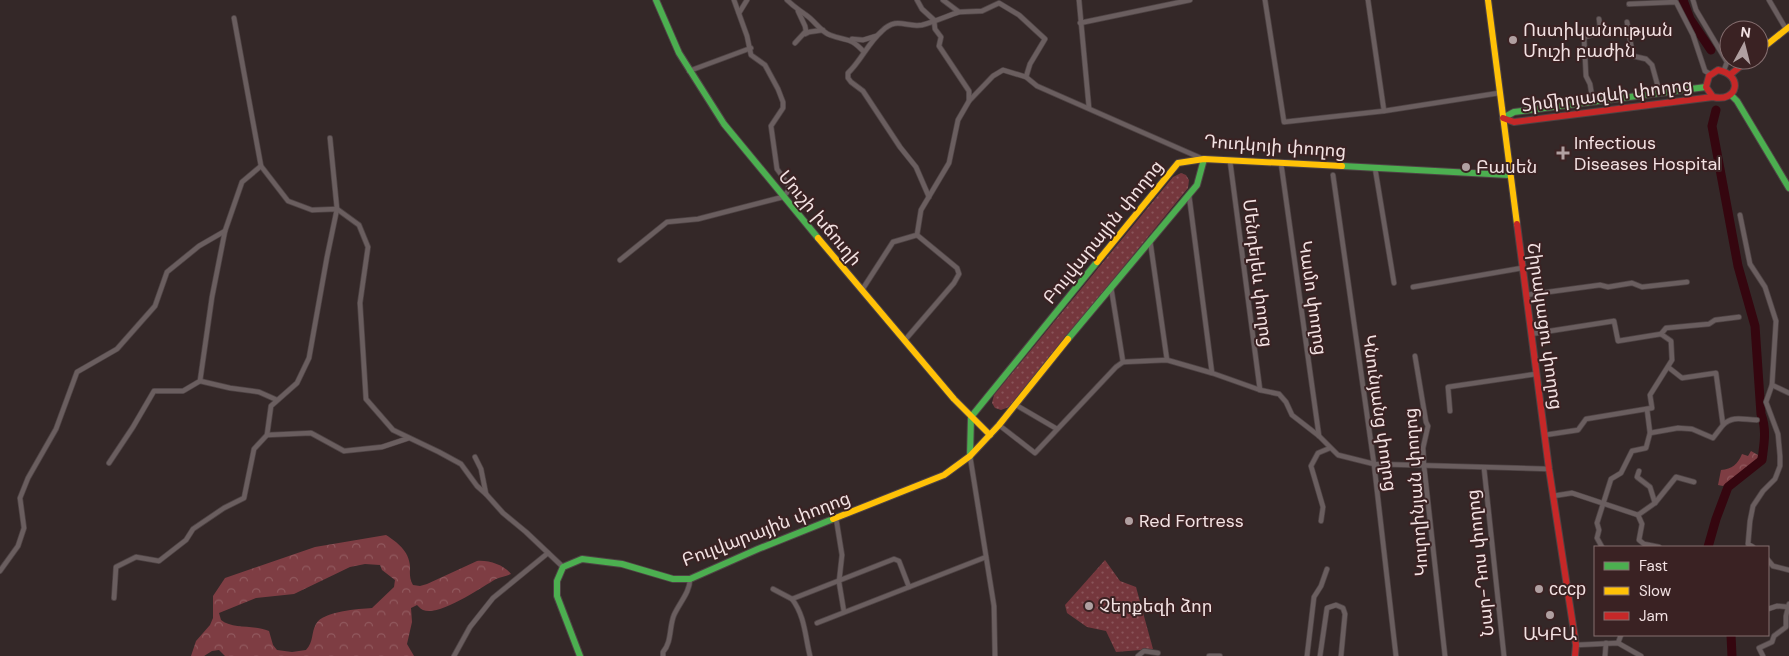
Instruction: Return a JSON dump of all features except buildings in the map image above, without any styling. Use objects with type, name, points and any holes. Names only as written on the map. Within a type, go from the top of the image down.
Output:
[{"type":"street","name":"Մուշի խճուղի","points":[[656,0],[679,53],[724,124],[783,197],[970,417],[990,435]]},
{"type":"street","points":[[620,260],[667,222],[698,219],[783,197],[789,190],[788,184],[777,168],[771,126],[783,108],[783,102],[765,65],[751,54],[734,0]]},
{"type":"street","points":[[739,13],[747,0]]},
{"type":"street","points":[[788,0],[798,11],[806,26],[804,35]]},
{"type":"street","points":[[917,0],[922,9],[934,20],[935,29],[941,37],[939,46],[969,91],[969,102],[958,120],[949,163],[921,210],[917,235]]},
{"type":"street","points":[[943,0],[959,12]]},
{"type":"street","points":[[1079,0],[1089,108]]},
{"type":"street","points":[[1080,23],[1190,0]]},
{"type":"street","points":[[1265,0],[1284,122],[1384,111],[1499,93]]},
{"type":"street","points":[[1368,0],[1384,111]]},
{"type":"street","name":"Շիրակացու փողոց","points":[[1488,0],[1544,435],[1576,645],[1575,656]]},
{"type":"street","points":[[1692,0],[1719,49]]},
{"type":"street","points":[[1769,0],[1788,29],[1769,43]]},
{"type":"street","points":[[929,197],[916,167],[863,91],[848,78],[848,74],[857,65],[864,52],[883,29],[896,22],[920,25],[959,12],[982,11],[999,1],[1019,15],[1046,39],[1030,64],[1026,77]]},
{"type":"street","points":[[1629,4],[1676,2],[1693,36],[1705,71],[1710,74]]},
{"type":"street","points":[[798,11],[806,15],[828,35],[863,40],[877,36]]},
{"type":"street","points":[[234,18],[261,166],[288,201],[312,210],[337,209],[359,225],[368,247],[360,303],[366,399],[394,430],[461,464],[477,486],[503,513],[563,567],[557,581],[557,596],[580,656]]},
{"type":"street","points":[[1593,102],[1590,84],[1586,76],[1584,36],[1595,34],[1600,26],[1599,19]]},
{"type":"street","points":[[1627,22],[1633,56],[1646,59],[1652,65],[1660,94]]},
{"type":"street","points":[[794,43],[809,32],[823,30]]},
{"type":"street","points":[[848,38],[855,42],[864,52]]},
{"type":"street","points":[[689,71],[750,48]]},
{"type":"street","name":"Դուդկոյի փողոց","points":[[969,102],[993,76],[1003,70],[1026,77],[1037,86],[1204,159],[1510,175]]},
{"type":"street","points":[[1724,70],[1731,74],[1736,84],[1731,95],[1737,101],[1789,188]]},
{"type":"street","name":"Տիմիրյազևի փողոց","points":[[1712,96],[1706,87],[1707,80],[1710,74],[1715,71],[1724,70]]},
{"type":"street","points":[[1731,74],[1736,70]]},
{"type":"street","name":"Տիմիրյազևի փողոց","points":[[1503,118],[1514,112],[1706,87]]},
{"type":"street","name":"Տիմիրյազևի փողոց","points":[[1503,118],[1514,122],[1574,116],[1712,96],[1722,99],[1731,95]]},
{"type":"street","points":[[1573,105],[1574,116]]},
{"type":"street","points":[[114,598],[116,567],[136,556],[159,561],[186,540],[193,529],[224,508],[244,498],[254,449],[267,436],[270,406],[296,383],[309,358],[326,257],[337,209],[330,138]]},
{"type":"street","name":"Բուլվարային փողոց","points":[[563,567],[582,559],[622,564],[673,579],[690,578],[944,475],[970,456],[999,425],[1189,195],[1197,185],[1204,159],[1178,163],[970,417]]},
{"type":"street","name":"Մենդելեև փողոց","points":[[1230,161],[1260,390]]},
{"type":"street","name":"Կամո փողոց","points":[[1281,163],[1319,436]]},
{"type":"street","points":[[200,380],[212,297],[225,231],[242,182],[261,166]]},
{"type":"street","points":[[1375,168],[1394,283]]},
{"type":"street","name":"Կնունյանց փողոց","points":[[1333,175],[1374,464],[1396,656]]},
{"type":"street","points":[[1189,195],[1212,373]]},
{"type":"street","points":[[1740,215],[1750,264],[1765,287],[1776,321],[1772,385],[1766,402],[1778,434],[1780,466],[1775,479],[1763,491],[1753,506],[1748,544],[1751,546]]},
{"type":"street","points":[[0,571],[18,546],[24,528],[20,498],[28,478],[56,428],[77,372],[117,348],[155,306],[167,272],[199,246],[225,231]]},
{"type":"street","points":[[862,290],[893,242],[917,235]]},
{"type":"street","points":[[905,340],[954,284],[959,274],[957,268],[917,235]]},
{"type":"street","points":[[1150,240],[1166,360]]},
{"type":"street","points":[[1413,287],[1522,268]]},
{"type":"street","points":[[1526,295],[1600,284],[1608,287],[1632,283],[1642,288],[1687,282]]},
{"type":"street","points":[[1112,287],[1123,362]]},
{"type":"street","points":[[1531,334],[1614,321],[1618,341],[1661,334],[1666,328],[1709,324],[1715,320],[1739,317]]},
{"type":"street","points":[[1544,435],[1578,430],[1586,419],[1652,408],[1650,395],[1672,360],[1671,341],[1661,334]]},
{"type":"street","name":"Կուրղինյան փողոց","points":[[1415,356],[1428,426],[1423,448],[1424,466],[1445,656]]},
{"type":"street","points":[[999,425],[1035,453],[1111,371],[1123,362],[1166,360],[1212,373],[1260,390],[1279,394],[1286,402],[1292,415],[1319,436],[1338,455],[1374,464],[1549,469]]},
{"type":"street","points":[[1668,367],[1682,378],[1716,373],[1723,425]]},
{"type":"street","points":[[1450,411],[1448,387],[1536,374]]},
{"type":"street","points":[[109,463],[133,428],[154,391],[183,391],[200,380],[230,388],[258,392],[277,400]]},
{"type":"street","points":[[1772,385],[1789,393]]},
{"type":"street","points":[[1016,405],[1057,429]]},
{"type":"street","points":[[1601,546],[1597,538],[1599,530],[1597,523],[1611,480],[1621,473],[1632,451],[1646,448],[1650,433],[1647,409]]},
{"type":"street","points":[[970,417],[970,456],[994,606],[995,656]]},
{"type":"street","points":[[1650,433],[1678,428],[1692,429],[1713,438],[1727,421],[1736,418],[1758,420]]},
{"type":"street","points":[[267,436],[311,433],[344,451],[382,447],[410,438]]},
{"type":"street","points":[[1321,521],[1323,506],[1311,466],[1318,453],[1330,448]]},
{"type":"street","points":[[475,457],[486,494]]},
{"type":"street","name":"Նար-Դոս փողոց","points":[[1484,468],[1504,656]]},
{"type":"street","points":[[1639,471],[1637,477],[1650,487],[1654,503]]},
{"type":"street","points":[[1638,515],[1654,503],[1676,478],[1694,482]]},
{"type":"street","points":[[1553,496],[1572,493],[1638,515],[1642,524],[1639,540],[1644,544],[1654,546]]},
{"type":"street","points":[[836,518],[842,555],[840,582],[844,612]]},
{"type":"street","points":[[454,656],[470,628],[494,598],[548,553]]},
{"type":"street","points":[[816,622],[986,557]]},
{"type":"street","points":[[792,599],[840,582],[894,559],[899,562],[909,587]]},
{"type":"street","points":[[1769,561],[1773,566],[1789,570]]},
{"type":"street","points":[[1769,568],[1773,566]]},
{"type":"street","points":[[1307,656],[1314,597],[1321,586],[1327,569]]},
{"type":"street","points":[[663,656],[663,652],[667,647],[674,615],[690,586],[690,578]]},
{"type":"street","points":[[773,589],[792,599],[799,609],[804,621],[810,656]]},
{"type":"street","points":[[1320,656],[1327,608],[1336,604],[1343,608],[1345,614],[1341,656]]},
{"type":"street","points":[[1763,656],[1759,648],[1772,642],[1774,636],[1786,627],[1789,605],[1769,608]]},
{"type":"street","points":[[1618,643],[1621,636]]},
{"type":"street","points":[[1605,656],[1606,643]]},
{"type":"street","points":[[1576,645],[1618,643],[1641,656]]},
{"type":"street","points":[[1138,656],[1144,651],[1158,653]]},
{"type":"street","points":[[1209,656],[1220,656]]},
{"type":"shaded area","points":[[1181,173],[1186,175],[1189,180],[1188,188],[1009,407],[1001,410],[995,408],[992,403],[994,395],[1173,177]]},
{"type":"shaded area","points":[[1105,560],[1120,581],[1136,587],[1153,649],[1116,652],[1106,631],[1087,627],[1067,613],[1065,605]]},
{"type":"green space","points":[[1751,451],[1758,455],[1757,460],[1723,486],[1718,485],[1721,470],[1731,467],[1739,461],[1742,454],[1748,456]]},
{"type":"green space","points":[[386,535],[405,551],[409,561],[413,585],[420,586],[477,561],[496,564],[511,574],[496,579],[460,600],[439,609],[423,610],[417,605],[411,608],[412,622],[407,644],[414,656],[225,656],[219,650],[212,651],[204,656],[191,656],[196,641],[210,625],[213,618],[213,596],[225,578],[315,547]],"holes":[[[365,564],[380,565],[382,570],[395,580],[394,587],[372,608],[333,613],[320,620],[314,627],[306,650],[292,652],[277,650],[273,645],[269,631],[232,625],[221,620],[219,613],[256,598],[294,594],[350,567]]]},
{"type":"waterway","points":[[1683,0],[1690,19],[1711,50]]},
{"type":"waterway","points":[[1708,546],[1728,487],[1762,460],[1764,437],[1755,326],[1738,266],[1712,126],[1716,110]]},
{"type":"waterway","points":[[1731,636],[1732,656]]},
{"type":"traffic: fast","points":[[656,0],[679,53],[724,124],[818,238]]},
{"type":"traffic: fast","points":[[1503,118],[1514,112],[1706,87]]},
{"type":"traffic: fast","points":[[1731,95],[1737,101],[1789,188]]},
{"type":"traffic: fast","points":[[1068,339],[1197,185],[1204,159]]},
{"type":"traffic: fast","points":[[1342,166],[1509,175]]},
{"type":"traffic: fast","points":[[970,456],[971,417],[1097,262]]},
{"type":"traffic: fast","points":[[580,656],[557,596],[557,581],[563,567],[582,559],[622,564],[673,579],[690,579],[833,519]]},
{"type":"traffic: slow","points":[[1488,0],[1517,224]]},
{"type":"traffic: slow","points":[[1769,43],[1789,27]]},
{"type":"traffic: slow","points":[[1097,262],[1178,163],[1204,159],[1342,166]]},
{"type":"traffic: slow","points":[[818,238],[954,399],[990,435]]},
{"type":"traffic: slow","points":[[833,519],[944,475],[970,456],[999,425],[1068,339]]},
{"type":"traffic: jam","points":[[1503,118],[1514,122],[1713,97],[1721,98],[1728,96],[1735,88],[1732,77],[1718,70],[1709,76],[1706,87],[1713,97]]},
{"type":"traffic: jam","points":[[1731,74],[1736,70]]},
{"type":"traffic: jam","points":[[1517,224],[1549,469],[1576,645],[1575,656]]},
{"type":"place","name":"Ոստիկանության Մուշի բաժին","points":[[1513,40]]},
{"type":"place","name":"Infectious Diseases Hospital","points":[[1563,153]]},
{"type":"place","name":"Բասեն","points":[[1466,167]]},
{"type":"place","name":"Red Fortress","points":[[1129,521]]},
{"type":"place","name":"ссср","points":[[1539,589]]},
{"type":"place","name":"Չերքեզի ձոր","points":[[1089,606]]},
{"type":"place","name":"ԱԿԲԱ","points":[[1550,615]]}]
